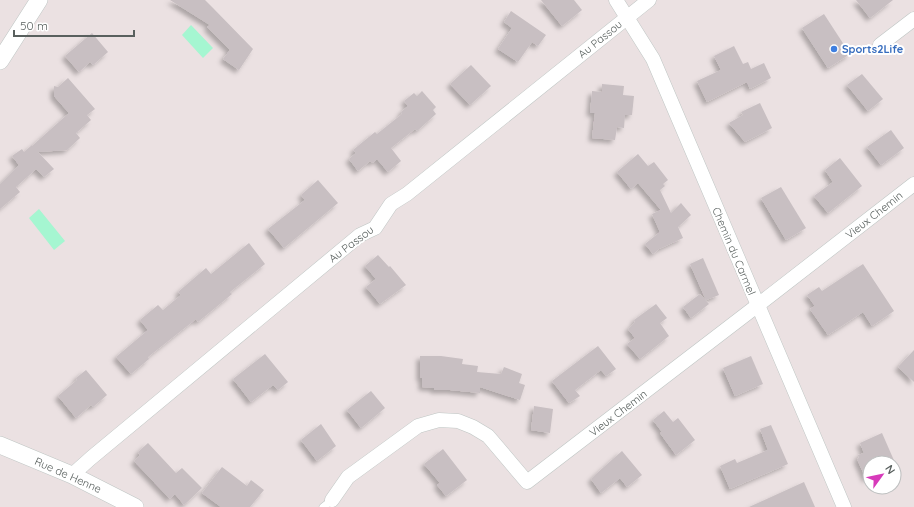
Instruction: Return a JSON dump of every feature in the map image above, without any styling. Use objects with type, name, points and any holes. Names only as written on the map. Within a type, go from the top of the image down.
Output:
[{"type":"street","points":[[0,61],[39,0]]},
{"type":"street","name":"Chemin du Carmel","points":[[616,0],[653,59],[844,507]]},
{"type":"street","name":"Au Passou","points":[[72,475],[360,235],[375,228],[391,204],[413,189],[649,0]]},
{"type":"street","points":[[880,45],[914,20]]},
{"type":"street","name":"Vieux Chemin","points":[[328,504],[348,477],[418,426],[439,420],[458,421],[473,427],[488,436],[527,482],[914,184]]},
{"type":"street","name":"Rue de Henne","points":[[0,446],[72,475],[134,507]]},
{"type":"shaded area","points":[[191,25],[213,48],[203,58],[182,35]]},
{"type":"shaded area","points":[[39,209],[65,241],[54,250],[29,218]]},
{"type":"building","points":[[170,0],[205,0],[213,8],[253,49],[239,70],[223,59],[230,50],[207,27],[210,25]]},
{"type":"building","points":[[541,0],[574,0],[582,10],[562,26]]},
{"type":"building","points":[[856,0],[893,0],[870,18]]},
{"type":"building","points":[[511,11],[546,35],[538,46],[532,42],[518,62],[498,49],[512,28],[504,22]]},
{"type":"building","points":[[824,14],[850,54],[828,68],[802,28]]},
{"type":"building","points":[[92,33],[108,52],[93,65],[90,62],[79,72],[65,56]]},
{"type":"building","points":[[734,46],[743,64],[748,62],[751,69],[764,63],[771,78],[750,89],[747,82],[707,102],[697,81],[721,70],[714,56]]},
{"type":"building","points":[[471,65],[491,86],[470,105],[450,84]]},
{"type":"building","points":[[862,74],[883,99],[868,111],[847,85]]},
{"type":"building","points":[[68,78],[95,109],[87,115],[91,120],[76,133],[80,138],[67,150],[38,152],[54,169],[44,177],[36,169],[16,187],[20,192],[0,209],[0,184],[19,165],[12,156],[22,149],[24,152],[32,146],[69,113],[54,96],[54,86],[58,87]]},
{"type":"building","points":[[602,84],[624,86],[623,95],[634,96],[632,115],[625,115],[624,128],[617,127],[615,140],[592,138],[595,113],[590,113],[592,91],[602,92]]},
{"type":"building","points":[[422,91],[436,107],[433,110],[436,114],[417,131],[415,129],[391,148],[401,161],[388,172],[377,159],[373,163],[370,161],[358,171],[349,159],[356,153],[353,150],[375,132],[377,134],[402,114],[401,112],[408,106],[404,101],[414,93],[417,96]]},
{"type":"building","points":[[760,103],[772,128],[745,142],[729,123],[743,115],[741,112]]},
{"type":"building","points":[[891,130],[904,148],[881,165],[867,147]]},
{"type":"building","points":[[638,154],[648,166],[654,162],[668,180],[663,184],[665,186],[660,190],[671,213],[681,203],[691,215],[678,227],[683,238],[659,249],[653,254],[645,244],[660,232],[652,214],[661,210],[638,183],[631,189],[617,172]]},
{"type":"building","points":[[840,158],[862,186],[828,213],[814,196],[833,182],[825,170]]},
{"type":"building","points":[[318,180],[338,203],[284,248],[268,229],[305,200],[301,195]]},
{"type":"building","points":[[781,187],[806,228],[786,240],[761,198]]},
{"type":"building","points":[[249,243],[265,264],[230,292],[232,294],[198,322],[196,319],[148,357],[149,359],[131,374],[116,357],[148,330],[140,320],[158,305],[163,310],[181,295],[178,292],[206,268],[211,274]]},
{"type":"building","points":[[378,255],[389,267],[390,266],[406,285],[380,304],[366,287],[376,279],[365,266]]},
{"type":"building","points":[[703,258],[719,295],[706,300],[690,264]]},
{"type":"building","points":[[863,264],[894,311],[872,326],[863,312],[828,335],[810,309],[815,306],[807,295],[819,287],[822,291]]},
{"type":"building","points":[[700,294],[709,304],[691,318],[683,307]]},
{"type":"building","points":[[656,304],[667,318],[660,323],[669,336],[640,359],[627,344],[635,338],[628,329],[635,322],[634,320]]},
{"type":"building","points":[[598,346],[616,369],[606,376],[601,370],[575,390],[580,396],[569,403],[552,381]]},
{"type":"building","points":[[914,350],[914,382],[898,367]]},
{"type":"building","points":[[265,354],[288,382],[278,390],[273,385],[251,402],[233,379]]},
{"type":"building","points":[[420,356],[441,356],[463,359],[462,364],[478,366],[477,372],[501,374],[504,367],[522,374],[519,383],[525,385],[520,400],[480,387],[480,393],[434,390],[434,388],[422,387],[422,378],[420,378]]},
{"type":"building","points":[[751,356],[763,384],[735,396],[723,368]]},
{"type":"building","points":[[86,370],[107,395],[93,407],[91,405],[76,418],[58,396],[77,380],[76,378]]},
{"type":"building","points":[[371,391],[385,408],[361,428],[347,410]]},
{"type":"building","points":[[534,406],[553,409],[550,433],[531,430]]},
{"type":"building","points":[[664,411],[673,422],[678,418],[695,440],[676,455],[660,433],[662,432],[653,420]]},
{"type":"building","points":[[321,424],[336,446],[317,461],[301,440]]},
{"type":"building","points":[[771,425],[788,464],[730,489],[720,466],[735,459],[737,463],[768,450],[760,429]]},
{"type":"building","points":[[882,433],[892,455],[862,455],[862,470],[857,459],[859,458],[858,455],[864,453],[860,443]]},
{"type":"building","points":[[148,443],[176,473],[182,468],[202,488],[184,505],[175,494],[170,499],[134,461],[140,455],[138,452]]},
{"type":"building","points":[[443,449],[467,480],[446,496],[437,485],[440,483],[424,464]]},
{"type":"building","points":[[622,451],[642,475],[627,487],[620,478],[601,493],[591,479]]},
{"type":"building","points":[[222,467],[247,486],[251,480],[264,490],[250,507],[221,507],[202,493]]},
{"type":"building","points":[[804,482],[815,507],[749,507]]},
{"type":"place","name":"Sports2Life","points":[[834,49]]}]
